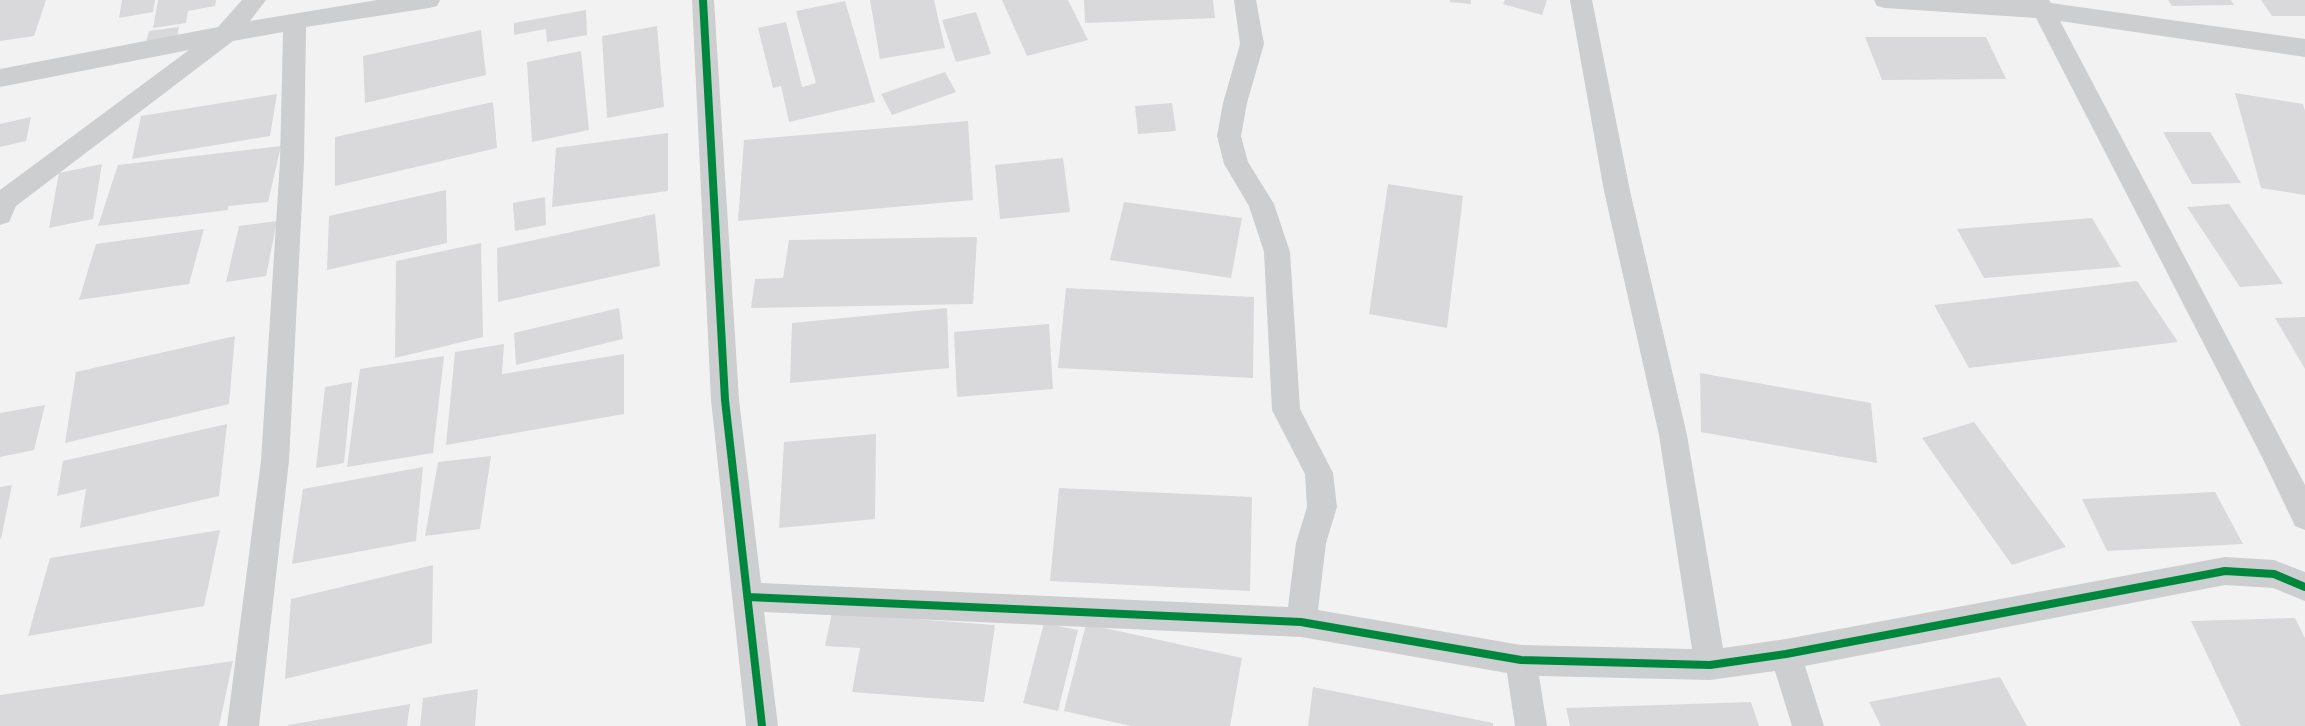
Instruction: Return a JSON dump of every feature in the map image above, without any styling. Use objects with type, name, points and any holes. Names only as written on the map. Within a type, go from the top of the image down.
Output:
[{"type":"street","points":[[2,205],[225,35],[255,0]]},
{"type":"street","points":[[0,78],[294,21],[429,0]]},
{"type":"street","points":[[703,0],[725,400],[762,726]]},
{"type":"street","points":[[1245,0],[1252,44],[1229,136],[1236,164],[1261,204],[1277,252],[1286,410],[1319,473],[1322,507],[1311,543],[1302,622]]},
{"type":"street","points":[[1581,0],[1617,191],[1673,435],[1710,665]]},
{"type":"street","points":[[1885,0],[2041,5],[2305,48]]},
{"type":"street","points":[[2041,5],[2268,439],[2305,516]]},
{"type":"street","points":[[243,726],[274,461],[292,161],[294,21]]},
{"type":"street","points":[[748,597],[1302,622],[1520,660],[1710,665],[1786,654],[2225,571],[2274,574],[2305,587]]},
{"type":"street","points":[[1786,654],[1808,726]]},
{"type":"street","points":[[1520,660],[1531,726]]},
{"type":"building","points":[[0,0],[46,0],[34,36],[0,41]]},
{"type":"building","points":[[122,0],[155,0],[153,12],[119,18]]},
{"type":"building","points":[[158,0],[216,0],[215,6],[188,11],[186,23],[153,28]]},
{"type":"building","points":[[870,0],[934,0],[945,48],[880,59]]},
{"type":"building","points":[[1002,0],[1068,0],[1088,40],[1027,56]]},
{"type":"building","points":[[1084,0],[1213,0],[1215,18],[1085,23]]},
{"type":"building","points":[[1450,0],[1471,0],[1471,4],[1450,2]]},
{"type":"building","points":[[1505,0],[1547,0],[1542,15],[1503,4]]},
{"type":"building","points":[[2168,0],[2231,0],[2234,5],[2172,6]]},
{"type":"building","points":[[2261,0],[2305,0],[2305,16],[2272,16]]},
{"type":"building","points":[[845,1],[875,102],[789,122],[781,86],[773,88],[758,28],[786,22],[802,87],[816,83],[796,11]]},
{"type":"building","points":[[586,10],[587,35],[547,42],[546,29],[514,35],[514,23]]},
{"type":"building","points":[[976,12],[991,54],[956,62],[942,20]]},
{"type":"building","points":[[657,26],[664,107],[607,118],[602,36]]},
{"type":"building","points":[[179,27],[177,38],[146,42],[149,31]]},
{"type":"building","points":[[481,30],[486,75],[365,103],[363,56]]},
{"type":"building","points":[[1865,37],[1986,37],[2006,79],[1882,80]]},
{"type":"building","points":[[581,51],[589,130],[532,142],[527,62]]},
{"type":"building","points":[[945,72],[956,92],[892,115],[881,94]]},
{"type":"building","points":[[2235,93],[2303,104],[2305,111],[2305,195],[2261,188]]},
{"type":"building","points":[[277,94],[270,136],[132,159],[141,116]]},
{"type":"building","points":[[493,102],[497,148],[335,186],[335,137]]},
{"type":"building","points":[[1172,103],[1176,131],[1138,134],[1135,106]]},
{"type":"building","points":[[31,117],[26,141],[0,147],[0,124]]},
{"type":"building","points":[[968,121],[973,200],[738,221],[744,140]]},
{"type":"building","points":[[2163,132],[2210,132],[2241,183],[2192,184]]},
{"type":"building","points":[[668,133],[668,191],[552,207],[556,148]]},
{"type":"building","points":[[281,146],[268,202],[228,206],[228,210],[98,226],[118,165]]},
{"type":"building","points":[[1063,158],[1070,212],[1000,219],[995,165]]},
{"type":"building","points":[[102,164],[93,219],[49,228],[59,173]]},
{"type":"building","points":[[1388,184],[1463,196],[1447,328],[1369,314]]},
{"type":"building","points":[[446,190],[447,243],[327,270],[329,216]]},
{"type":"building","points":[[545,197],[546,225],[515,231],[513,203]]},
{"type":"building","points":[[1124,202],[1242,218],[1231,278],[1110,260]]},
{"type":"building","points":[[2229,204],[2283,284],[2240,287],[2187,207]]},
{"type":"building","points":[[655,214],[660,266],[498,302],[497,248]]},
{"type":"building","points":[[2092,218],[2121,267],[1984,278],[1957,229]]},
{"type":"building","points":[[277,221],[266,276],[226,282],[239,226]]},
{"type":"building","points":[[204,229],[189,284],[79,300],[96,244]]},
{"type":"building","points":[[977,237],[973,304],[751,308],[755,279],[783,278],[789,240]]},
{"type":"building","points":[[481,243],[483,337],[395,358],[396,261]]},
{"type":"building","points":[[2137,281],[2178,342],[1969,368],[1934,305]]},
{"type":"building","points":[[1066,288],[1254,297],[1253,378],[1058,368]]},
{"type":"building","points":[[619,308],[623,339],[516,365],[514,333]]},
{"type":"building","points":[[947,308],[949,368],[790,383],[792,323]]},
{"type":"building","points":[[2305,317],[2305,369],[2275,318]]},
{"type":"building","points":[[1049,324],[1053,389],[957,397],[954,332]]},
{"type":"building","points":[[235,336],[229,404],[65,443],[76,372]]},
{"type":"building","points":[[504,344],[502,374],[624,354],[624,414],[446,445],[455,352]]},
{"type":"building","points":[[444,356],[433,453],[347,467],[360,369]]},
{"type":"building","points":[[1700,373],[1871,403],[1877,463],[1701,432]]},
{"type":"building","points":[[352,382],[344,463],[316,468],[325,387]]},
{"type":"building","points":[[45,405],[34,450],[0,457],[0,413]]},
{"type":"building","points":[[1974,422],[2066,547],[2012,565],[1922,438]]},
{"type":"building","points":[[227,424],[219,496],[80,528],[86,489],[57,496],[63,461]]},
{"type":"building","points":[[876,434],[875,519],[779,528],[784,442]]},
{"type":"building","points":[[491,456],[480,529],[425,536],[438,462]]},
{"type":"building","points":[[423,467],[416,541],[292,564],[303,489]]},
{"type":"building","points":[[12,485],[1,539],[0,487]]},
{"type":"building","points":[[1059,488],[1252,497],[1250,591],[1050,581]]},
{"type":"building","points":[[2215,492],[2243,544],[2107,551],[2082,499]]},
{"type":"building","points":[[220,530],[204,606],[28,636],[50,558]]},
{"type":"building","points":[[433,565],[432,643],[285,679],[291,599]]},
{"type":"building","points":[[832,613],[995,625],[984,702],[852,692],[860,648],[825,646]]},
{"type":"building","points":[[2295,618],[2305,638],[2305,726],[2241,726],[2191,621]]},
{"type":"building","points":[[1044,623],[1078,630],[1058,711],[1023,703]]},
{"type":"building","points":[[1086,624],[1242,658],[1230,726],[1131,726],[1064,711]]},
{"type":"building","points":[[233,661],[219,726],[0,726],[0,695]]},
{"type":"building","points":[[2000,677],[2027,726],[1881,726],[1869,702]]},
{"type":"building","points":[[1313,687],[1493,723],[1493,726],[1308,726]]},
{"type":"building","points":[[478,689],[475,726],[420,726],[423,698]]},
{"type":"building","points":[[1751,702],[1759,726],[1570,726],[1566,708]]},
{"type":"building","points":[[410,704],[407,726],[288,726],[288,725]]},
{"type":"cycle path","points":[[703,0],[725,400],[762,726]]},
{"type":"cycle path","points":[[748,597],[1301,622],[1521,660],[1710,665],[1786,654],[2225,571],[2274,574],[2305,587]]}]
